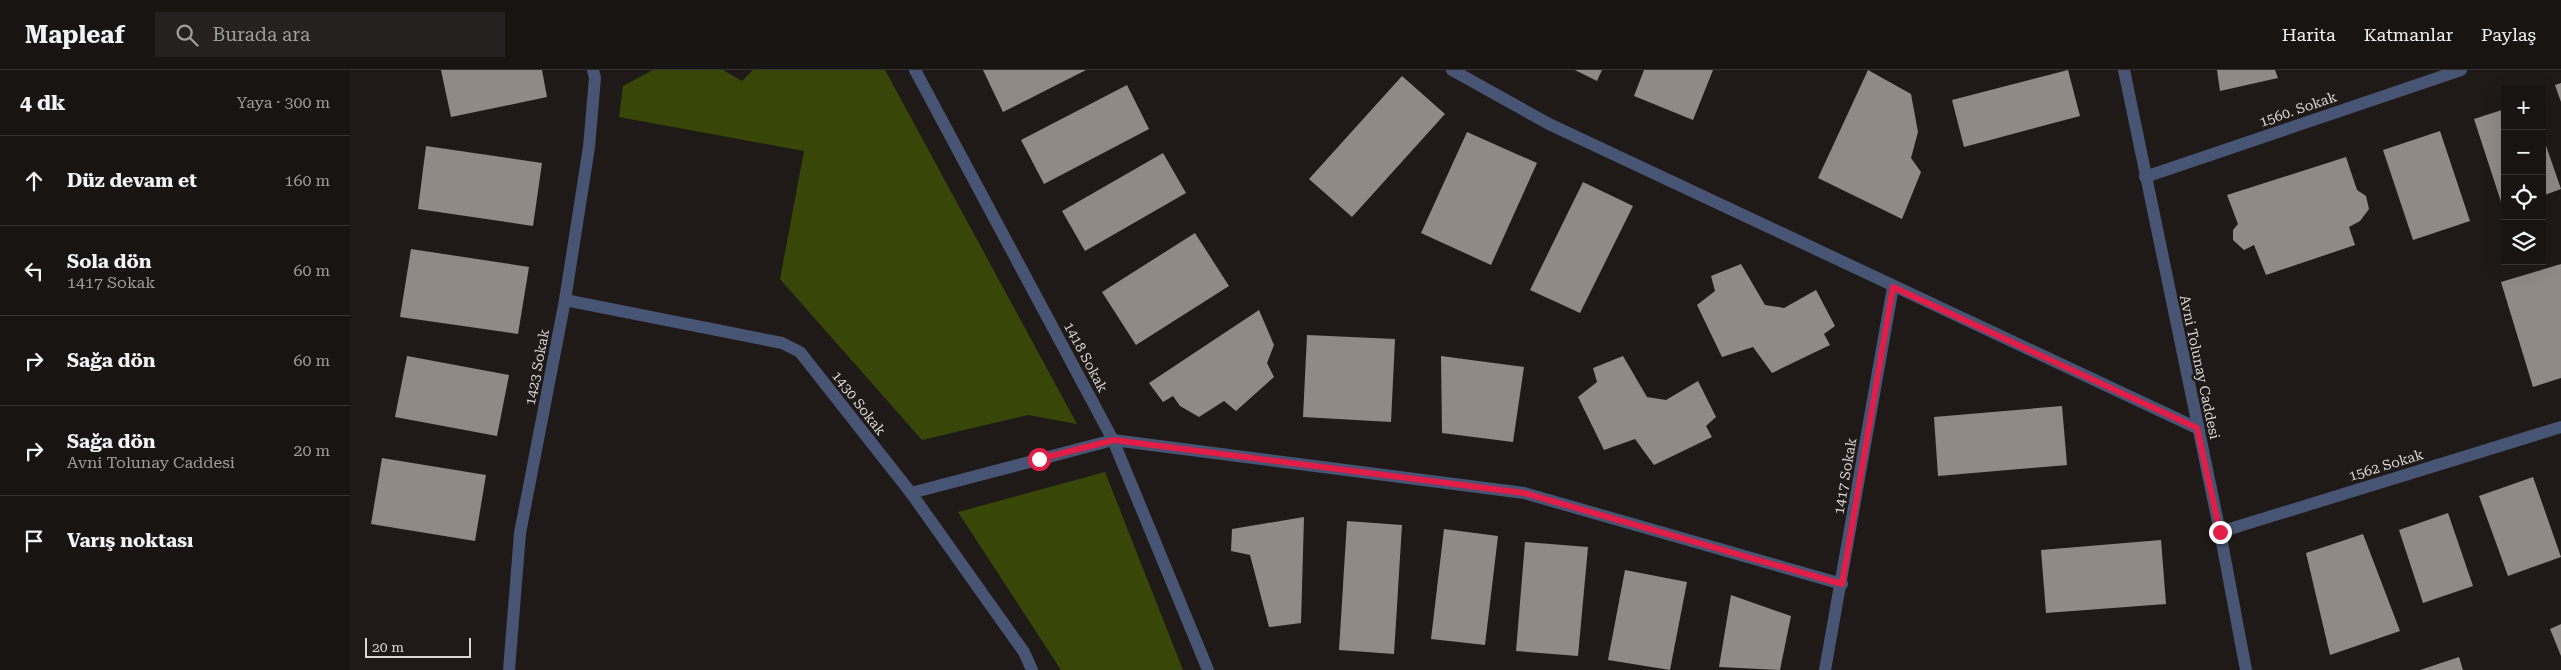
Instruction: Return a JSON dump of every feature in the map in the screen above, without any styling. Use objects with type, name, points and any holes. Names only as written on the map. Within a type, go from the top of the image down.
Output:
[{"type":"street","name":"1423 Sokak","points":[[509,670],[520,533],[565,300],[589,147],[595,78],[593,70]]},
{"type":"street","name":"1418 Sokak","points":[[915,70],[1114,440],[1208,670]]},
{"type":"street","points":[[1452,70],[1549,124],[2197,428]]},
{"type":"street","name":"Avni Tolunay Caddesi","points":[[2124,70],[2220,532],[2246,670]]},
{"type":"street","name":"1560. Sokak","points":[[2145,177],[2460,70]]},
{"type":"street","name":"1417 Sokak","points":[[1825,670],[1842,584],[1893,287]]},
{"type":"street","name":"1430 Sokak","points":[[565,300],[782,343],[800,352],[911,493],[1024,652],[1032,670]]},
{"type":"street","name":"1562 Sokak","points":[[2220,532],[2561,427]]},
{"type":"street","points":[[911,493],[1114,440],[1524,493],[1842,584]]},
{"type":"green space","points":[[653,70],[723,70],[742,81],[753,70],[885,70],[1077,424],[1028,415],[922,440],[780,279],[804,151],[619,117],[623,86]]},
{"type":"green space","points":[[1105,472],[1183,670],[1061,670],[958,512]]},
{"type":"building","points":[[441,70],[542,70],[547,97],[451,117]]},
{"type":"building","points":[[983,70],[1086,70],[1003,112]]},
{"type":"building","points":[[1575,70],[1602,70],[1597,81]]},
{"type":"building","points":[[1644,70],[1713,70],[1693,120],[1634,96]]},
{"type":"building","points":[[1868,70],[1911,94],[1918,132],[1911,158],[1921,172],[1902,219],[1818,178]]},
{"type":"building","points":[[2068,70],[2080,116],[1964,147],[1952,100]]},
{"type":"building","points":[[2217,70],[2275,70],[2278,78],[2220,91]]},
{"type":"building","points":[[1402,76],[1445,114],[1352,217],[1309,179]]},
{"type":"building","points":[[2561,83],[2561,102],[2555,85]]},
{"type":"building","points":[[1127,85],[1149,129],[1044,184],[1021,140]]},
{"type":"building","points":[[2501,110],[2501,202],[2474,119]]},
{"type":"building","points":[[2440,131],[2470,221],[2413,240],[2383,150]]},
{"type":"building","points":[[1467,132],[1537,163],[1491,265],[1421,233]]},
{"type":"building","points":[[426,146],[542,163],[533,226],[418,209]]},
{"type":"building","points":[[2546,146],[2561,189],[2546,195]]},
{"type":"building","points":[[1163,153],[1186,193],[1085,251],[1062,211]]},
{"type":"building","points":[[2346,157],[2357,190],[2366,196],[2369,209],[2360,221],[2349,227],[2355,245],[2266,275],[2254,245],[2244,250],[2233,240],[2233,230],[2238,224],[2227,195]]},
{"type":"building","points":[[1583,182],[1633,206],[1580,313],[1530,290]]},
{"type":"building","points":[[1195,233],[1229,286],[1136,345],[1102,292]]},
{"type":"building","points":[[411,249],[529,267],[518,334],[400,317]]},
{"type":"building","points":[[1741,264],[1765,305],[1784,308],[1816,290],[1835,326],[1824,334],[1830,345],[1772,373],[1753,347],[1722,357],[1697,305],[1715,291],[1711,276]]},
{"type":"building","points":[[2561,264],[2561,378],[2533,387],[2501,282]]},
{"type":"building","points":[[1259,310],[1274,345],[1267,363],[1274,377],[1236,411],[1224,401],[1199,417],[1180,406],[1173,396],[1163,402],[1149,383]]},
{"type":"building","points":[[1307,335],[1395,339],[1391,422],[1303,417]]},
{"type":"building","points":[[407,356],[509,375],[497,436],[395,417]]},
{"type":"building","points":[[1441,356],[1524,367],[1513,442],[1442,433]]},
{"type":"building","points":[[1623,356],[1647,397],[1666,400],[1698,381],[1716,417],[1706,426],[1712,437],[1654,465],[1635,439],[1604,450],[1578,397],[1597,382],[1593,368]]},
{"type":"building","points":[[2062,406],[2067,465],[1938,476],[1934,417]]},
{"type":"building","points":[[382,458],[486,475],[475,541],[371,524]]},
{"type":"building","points":[[2533,477],[2561,557],[2508,576],[2479,496]]},
{"type":"building","points":[[2448,513],[2473,586],[2423,603],[2399,530]]},
{"type":"building","points":[[1304,517],[1301,623],[1269,627],[1250,555],[1231,551],[1232,529]]},
{"type":"building","points":[[1347,521],[1402,525],[1394,654],[1339,650]]},
{"type":"building","points":[[1444,529],[1498,536],[1485,645],[1431,639]]},
{"type":"building","points":[[2363,534],[2400,631],[2330,655],[2306,553]]},
{"type":"building","points":[[2161,540],[2166,604],[2046,613],[2041,550]]},
{"type":"building","points":[[1525,542],[1588,547],[1578,656],[1516,651]]},
{"type":"building","points":[[1625,570],[1687,582],[1670,670],[1608,660]]},
{"type":"building","points":[[1731,595],[1791,616],[1780,670],[1719,667]]},
{"type":"building","points":[[2561,624],[2561,656],[2550,629]]},
{"type":"building","points":[[2459,657],[2463,670],[2420,670]]},
{"type":"route","points":[[1039,459],[1114,440],[1524,493],[1842,584],[1893,287],[2197,428],[2220,532]]}]
